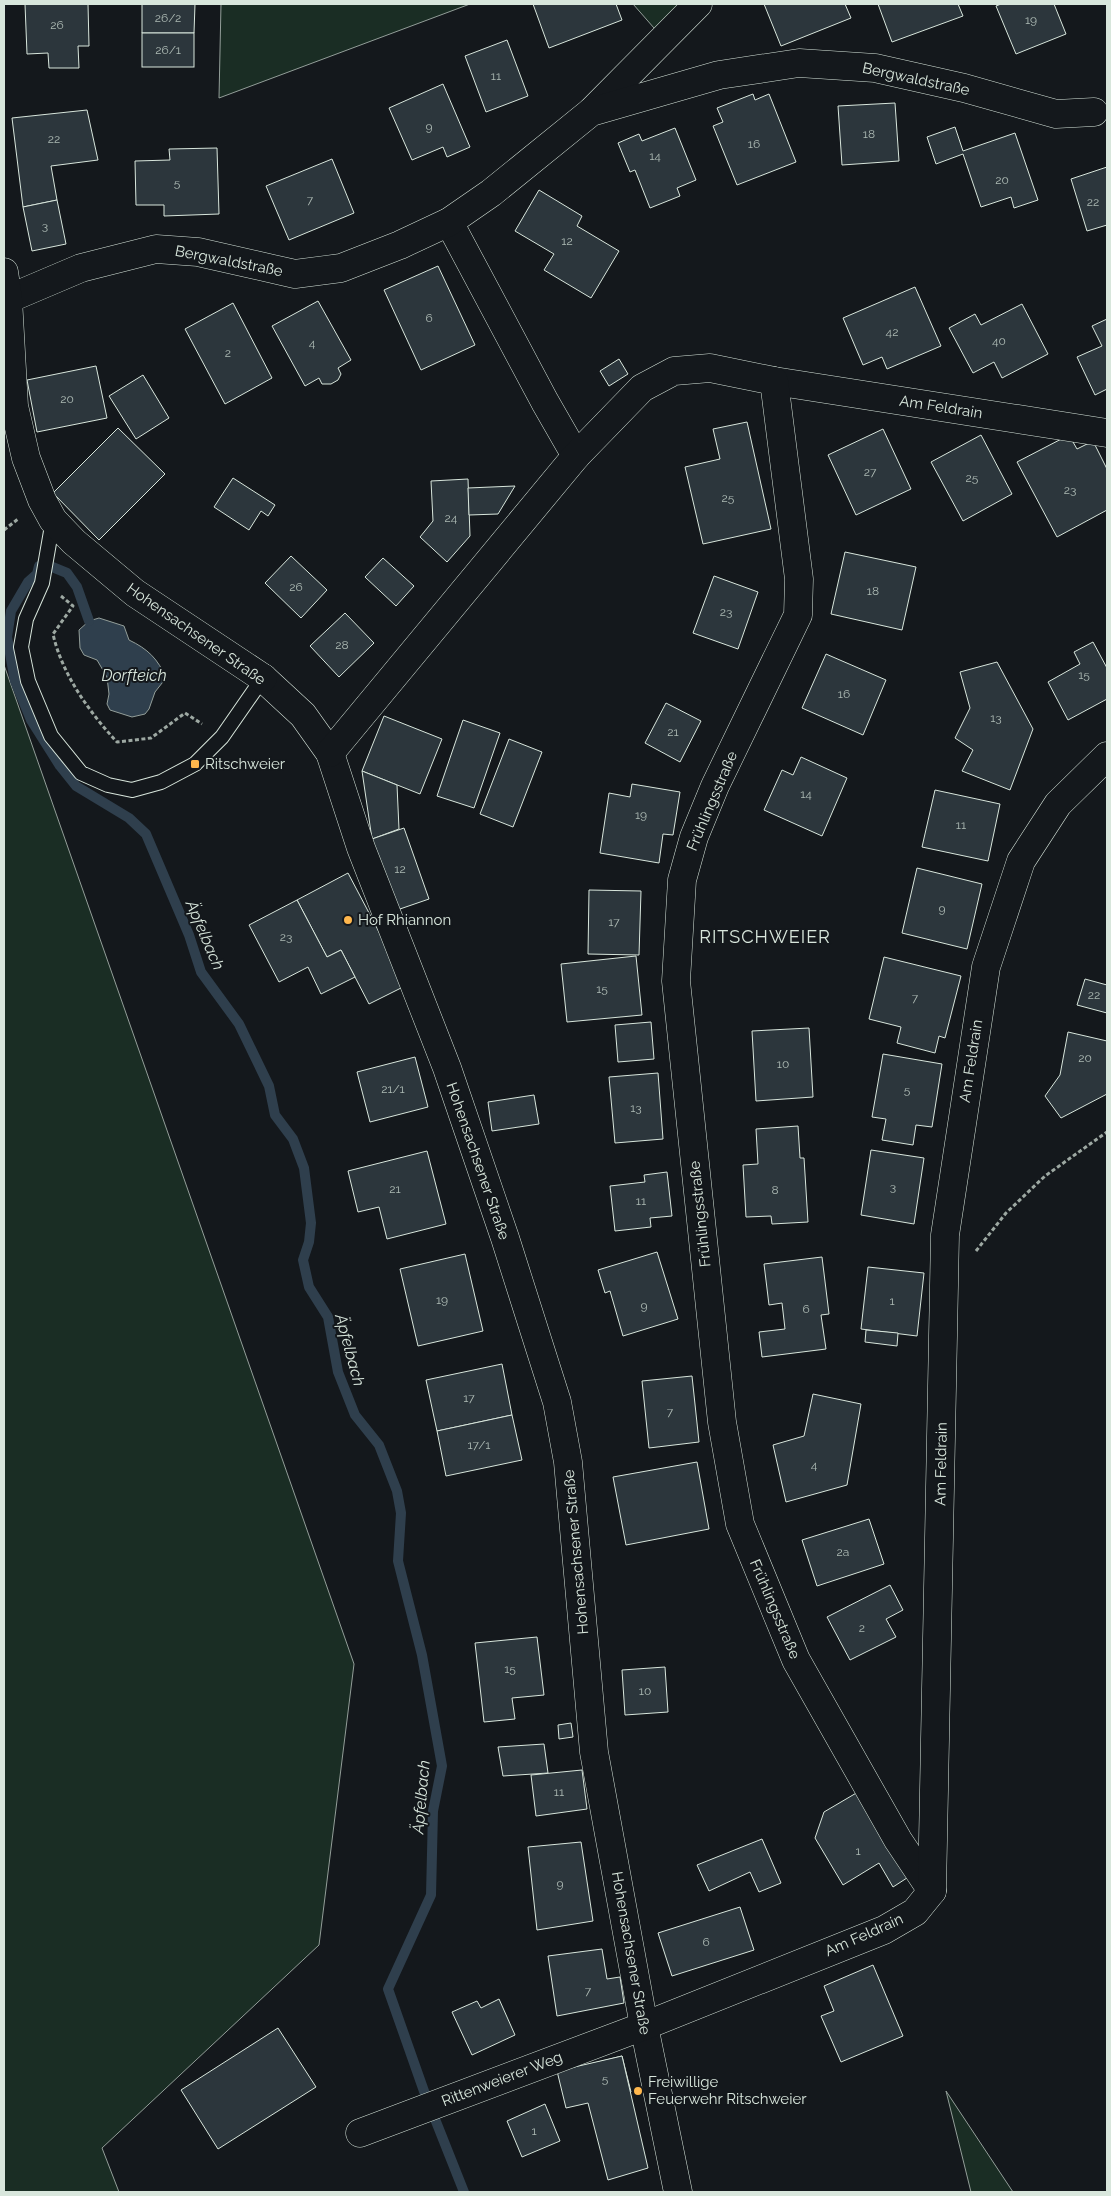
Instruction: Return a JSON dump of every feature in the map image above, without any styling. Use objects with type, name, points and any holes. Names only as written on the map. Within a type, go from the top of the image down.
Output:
[{"type":"street","name":"Bergwaldstraße","points":[[8,298],[81,268],[156,248],[198,252],[295,274],[341,268],[400,245],[449,222],[491,193],[591,112],[698,4]]},
{"type":"street","name":"Bergwaldstraße","points":[[591,112],[719,75],[799,63],[875,68],[964,88],[1056,114],[1094,112]]},
{"type":"street","points":[[449,222],[576,456]]},
{"type":"street","name":"Hohensachsener Straße","points":[[4,272],[8,298],[14,406],[26,458],[42,500],[53,520],[74,542],[135,593],[303,715],[330,753],[361,848],[447,1068],[505,1238],[557,1402],[568,1462],[594,1752],[644,2026],[678,2192]]},
{"type":"street","points":[[330,753],[576,456],[642,388],[674,371],[710,368],[774,381]]},
{"type":"street","name":"Am Feldrain","points":[[774,381],[1107,433]]},
{"type":"street","name":"Frühlingsstraße","points":[[774,381],[799,579],[798,615],[715,786],[694,837],[682,880],[676,982],[722,1422],[740,1524],[796,1660],[898,1840],[932,1891]]},
{"type":"street","name":"Am Feldrain","points":[[644,2026],[884,1930],[915,1912],[932,1891],[945,1235],[986,967],[1021,861],[1058,804],[1107,756]]},
{"type":"street","name":"Rittenweierer Weg","points":[[360,2133],[644,2026]]},
{"type":"lane","points":[[53,520],[42,582],[26,619],[21,647],[28,681],[51,736],[81,773],[108,785],[132,790],[161,782],[195,764],[222,737],[260,683]]},
{"type":"path","points":[[42,582],[73,606],[53,634],[58,656],[97,720],[117,742],[151,738],[185,714],[222,737]]},
{"type":"path","points":[[972,1257],[1006,1213],[1045,1176],[1107,1132]]},
{"type":"green space","points":[[221,4],[470,4],[219,98]]},
{"type":"green space","points":[[633,4],[689,4],[661,36]]},
{"type":"green space","points":[[4,665],[354,1664],[319,1945],[102,2148],[119,2192],[4,2192]]},
{"type":"green space","points":[[946,2091],[1013,2192],[971,2192]]},
{"type":"water","name":"Dorfteich","points":[[99,618],[124,626],[129,640],[152,655],[163,671],[166,678],[155,692],[149,709],[145,714],[132,717],[110,710],[107,704],[109,694],[107,677],[97,660],[84,655],[80,648],[79,630],[89,621]]},
{"type":"building","points":[[25,4],[88,4],[89,46],[78,46],[79,68],[49,68],[48,53],[27,54]]},
{"type":"building","points":[[142,4],[195,4],[194,33],[142,33]]},
{"type":"building","points":[[533,4],[616,4],[622,20],[549,48]]},
{"type":"building","points":[[764,4],[845,4],[851,18],[781,46]]},
{"type":"building","points":[[878,4],[958,4],[963,16],[892,42]]},
{"type":"building","points":[[1001,4],[1054,4],[1066,34],[1016,54],[996,6]]},
{"type":"building","points":[[142,33],[194,33],[194,67],[142,67]]},
{"type":"building","points":[[507,40],[528,96],[486,112],[465,56]]},
{"type":"building","points":[[443,84],[470,147],[447,157],[443,147],[412,160],[389,108]]},
{"type":"building","points":[[753,94],[755,100],[769,94],[796,162],[737,185],[713,126],[723,122],[717,108]]},
{"type":"building","points":[[895,103],[899,161],[842,165],[838,106]]},
{"type":"building","points":[[87,110],[98,160],[51,166],[57,200],[23,207],[12,118]]},
{"type":"building","points":[[955,127],[963,151],[1015,133],[1038,200],[1014,208],[1011,197],[981,207],[963,154],[936,164],[927,137]]},
{"type":"building","points":[[675,128],[696,180],[677,188],[680,196],[650,208],[635,170],[630,172],[618,143],[639,134],[642,141]]},
{"type":"building","points":[[217,148],[219,214],[164,216],[164,205],[136,205],[135,161],[170,160],[169,149]]},
{"type":"building","points":[[332,159],[354,213],[289,240],[266,186]]},
{"type":"building","points":[[1107,167],[1107,225],[1087,231],[1071,179]]},
{"type":"building","points":[[539,190],[582,216],[577,226],[619,251],[591,298],[544,270],[554,254],[515,231]]},
{"type":"building","points":[[57,200],[66,244],[32,251],[23,207]]},
{"type":"building","points":[[438,266],[475,345],[421,370],[384,290]]},
{"type":"building","points":[[915,287],[941,346],[887,369],[882,357],[863,365],[843,318]]},
{"type":"building","points":[[318,301],[351,360],[338,368],[341,374],[338,380],[331,384],[322,384],[319,378],[305,386],[272,326]]},
{"type":"building","points":[[233,303],[272,378],[225,404],[185,329]]},
{"type":"building","points":[[1022,304],[1048,354],[1002,378],[994,362],[973,373],[949,328],[975,314],[981,325]]},
{"type":"building","points":[[1107,319],[1107,389],[1095,395],[1077,357],[1102,346],[1092,326]]},
{"type":"building","points":[[619,359],[628,374],[609,386],[600,371]]},
{"type":"building","points":[[96,366],[107,418],[37,432],[27,380]]},
{"type":"building","points":[[143,375],[169,418],[136,439],[109,396]]},
{"type":"building","points":[[747,422],[771,529],[703,544],[685,467],[720,459],[713,429]]},
{"type":"building","points":[[118,428],[165,474],[99,540],[53,493]]},
{"type":"building","points":[[883,429],[911,489],[856,515],[828,455]]},
{"type":"building","points":[[981,435],[1012,494],[963,521],[931,462]]},
{"type":"building","points":[[1069,435],[1077,449],[1093,441],[1107,469],[1107,510],[1057,537],[1017,462]]},
{"type":"building","points":[[233,478],[275,505],[268,516],[261,511],[249,530],[214,507]]},
{"type":"building","points":[[468,479],[470,536],[447,562],[420,537],[433,521],[431,481]]},
{"type":"building","points":[[515,486],[498,514],[469,515],[468,488]]},
{"type":"building","points":[[845,552],[916,567],[902,630],[831,614]]},
{"type":"building","points":[[291,556],[327,590],[301,618],[265,583]]},
{"type":"building","points":[[383,558],[414,586],[396,606],[365,577]]},
{"type":"building","points":[[714,576],[758,592],[738,649],[693,633]]},
{"type":"building","points":[[345,613],[374,643],[339,677],[310,646]]},
{"type":"building","points":[[1093,642],[1107,668],[1107,699],[1068,720],[1048,682],[1080,664],[1074,652]]},
{"type":"building","points":[[826,654],[886,680],[863,735],[802,708]]},
{"type":"building","points":[[997,662],[1033,729],[1010,790],[962,771],[973,750],[955,738],[970,708],[960,672]]},
{"type":"building","points":[[666,703],[701,721],[680,762],[645,743]]},
{"type":"building","points":[[384,716],[442,739],[420,794],[362,771]]},
{"type":"building","points":[[463,720],[500,733],[474,808],[437,796]]},
{"type":"building","points":[[509,739],[542,752],[513,827],[480,814]]},
{"type":"building","points":[[801,757],[847,778],[822,836],[764,810],[782,770],[793,775]]},
{"type":"building","points":[[362,771],[397,785],[399,829],[372,839]]},
{"type":"building","points":[[632,784],[680,792],[673,835],[663,834],[659,863],[600,853],[609,793],[630,797]]},
{"type":"building","points":[[935,790],[1000,804],[988,861],[922,847]]},
{"type":"building","points":[[404,828],[429,899],[397,910],[372,839]]},
{"type":"building","points":[[917,868],[982,884],[967,949],[902,933]]},
{"type":"building","points":[[348,873],[407,985],[369,1004],[341,950],[327,957],[297,900]]},
{"type":"building","points":[[589,890],[641,891],[639,955],[588,954]]},
{"type":"building","points":[[297,900],[327,957],[341,950],[355,977],[321,994],[308,967],[279,982],[249,925]]},
{"type":"building","points":[[636,956],[642,1015],[567,1022],[561,964]]},
{"type":"building","points":[[884,957],[961,976],[945,1038],[939,1036],[935,1053],[897,1043],[901,1027],[869,1019]]},
{"type":"building","points":[[1085,979],[1107,985],[1107,1013],[1077,1005]]},
{"type":"building","points":[[651,1022],[654,1059],[618,1062],[615,1025]]},
{"type":"building","points":[[809,1028],[813,1097],[756,1101],[752,1031]]},
{"type":"building","points":[[1068,1032],[1107,1041],[1107,1094],[1061,1118],[1045,1096],[1060,1075]]},
{"type":"building","points":[[883,1054],[942,1064],[932,1127],[916,1125],[913,1145],[882,1140],[886,1119],[872,1117]]},
{"type":"building","points":[[415,1057],[428,1107],[370,1122],[357,1072]]},
{"type":"building","points":[[658,1073],[663,1139],[615,1143],[609,1077]]},
{"type":"building","points":[[534,1095],[539,1124],[492,1131],[488,1102]]},
{"type":"building","points":[[798,1126],[800,1158],[804,1158],[808,1222],[772,1224],[771,1216],[746,1217],[743,1165],[758,1164],[756,1129]]},
{"type":"building","points":[[871,1150],[924,1158],[914,1224],[861,1215]]},
{"type":"building","points":[[427,1151],[446,1224],[387,1239],[379,1207],[358,1212],[348,1171]]},
{"type":"building","points":[[667,1172],[672,1216],[650,1218],[651,1227],[615,1231],[610,1186],[645,1182],[644,1175]]},
{"type":"building","points":[[657,1252],[678,1319],[623,1336],[610,1291],[605,1293],[598,1270]]},
{"type":"building","points":[[465,1254],[483,1331],[418,1346],[400,1269]]},
{"type":"building","points":[[822,1257],[829,1314],[821,1315],[826,1349],[762,1357],[759,1332],[785,1329],[782,1303],[769,1305],[764,1264]]},
{"type":"building","points":[[868,1267],[924,1273],[917,1336],[861,1329]]},
{"type":"building","points":[[866,1330],[898,1333],[897,1346],[865,1342]]},
{"type":"building","points":[[502,1364],[512,1415],[437,1431],[426,1380]]},
{"type":"building","points":[[692,1376],[699,1442],[649,1448],[642,1381]]},
{"type":"building","points":[[813,1394],[861,1404],[847,1485],[786,1502],[773,1445],[804,1436]]},
{"type":"building","points":[[512,1415],[522,1460],[446,1476],[437,1431]]},
{"type":"building","points":[[697,1462],[709,1529],[626,1545],[613,1477]]},
{"type":"building","points":[[869,1519],[884,1564],[817,1586],[802,1540]]},
{"type":"building","points":[[890,1585],[903,1610],[886,1619],[896,1637],[850,1660],[827,1617]]},
{"type":"building","points":[[537,1637],[544,1695],[512,1698],[515,1719],[484,1722],[475,1643]]},
{"type":"building","points":[[665,1667],[668,1712],[625,1715],[622,1670]]},
{"type":"building","points":[[571,1723],[573,1737],[559,1739],[558,1725]]},
{"type":"building","points":[[544,1744],[548,1773],[503,1776],[498,1747]]},
{"type":"building","points":[[582,1770],[587,1809],[536,1816],[531,1775]]},
{"type":"building","points":[[858,1792],[910,1876],[893,1887],[879,1863],[843,1885],[815,1838],[824,1812]]},
{"type":"building","points":[[762,1839],[781,1883],[759,1892],[750,1872],[709,1891],[697,1865]]},
{"type":"building","points":[[581,1842],[593,1921],[537,1930],[528,1847]]},
{"type":"building","points":[[740,1907],[754,1950],[672,1976],[658,1933]]},
{"type":"building","points":[[602,1949],[607,1979],[620,1977],[624,2003],[557,2016],[548,1956]]},
{"type":"building","points":[[873,1965],[903,2036],[841,2062],[821,2016],[834,2011],[824,1986]]},
{"type":"building","points":[[499,1999],[515,2035],[472,2055],[452,2012],[477,2001],[481,2008]]},
{"type":"building","points":[[278,2028],[316,2087],[218,2149],[181,2090]]},
{"type":"building","points":[[622,2056],[631,2092],[588,2103],[578,2067]]},
{"type":"building","points":[[622,2056],[648,2168],[608,2180],[588,2103],[566,2108],[557,2071]]},
{"type":"building","points":[[545,2104],[560,2141],[522,2157],[507,2121]]},
{"type":"waterway","name":"Äpfelbach","points":[[89,621],[77,587],[67,573],[45,564],[39,566],[37,574],[28,582],[11,611],[7,637],[15,681],[31,720],[60,766],[76,786],[129,818],[146,834],[189,935],[201,972],[239,1024],[269,1086],[275,1115],[293,1139],[304,1168],[311,1223],[309,1242],[303,1260],[309,1287],[328,1317],[338,1372],[355,1415],[379,1445],[397,1491],[401,1513],[398,1561],[422,1655],[442,1766],[433,1811],[431,1895],[388,1989],[425,2094]]},
{"type":"waterway","name":"Äpfelbach","points":[[435,2119],[464,2192]]},
{"type":"place","name":"Ritschweier","points":[[195,764]]},
{"type":"place","name":"Hof Rhiannon","points":[[348,920]]},
{"type":"place","name":"Freiwillige Feuerwehr Ritschweier","points":[[638,2091]]},
{"type":"district","name":"RITSCHWEIER","points":[[765,936]]}]
